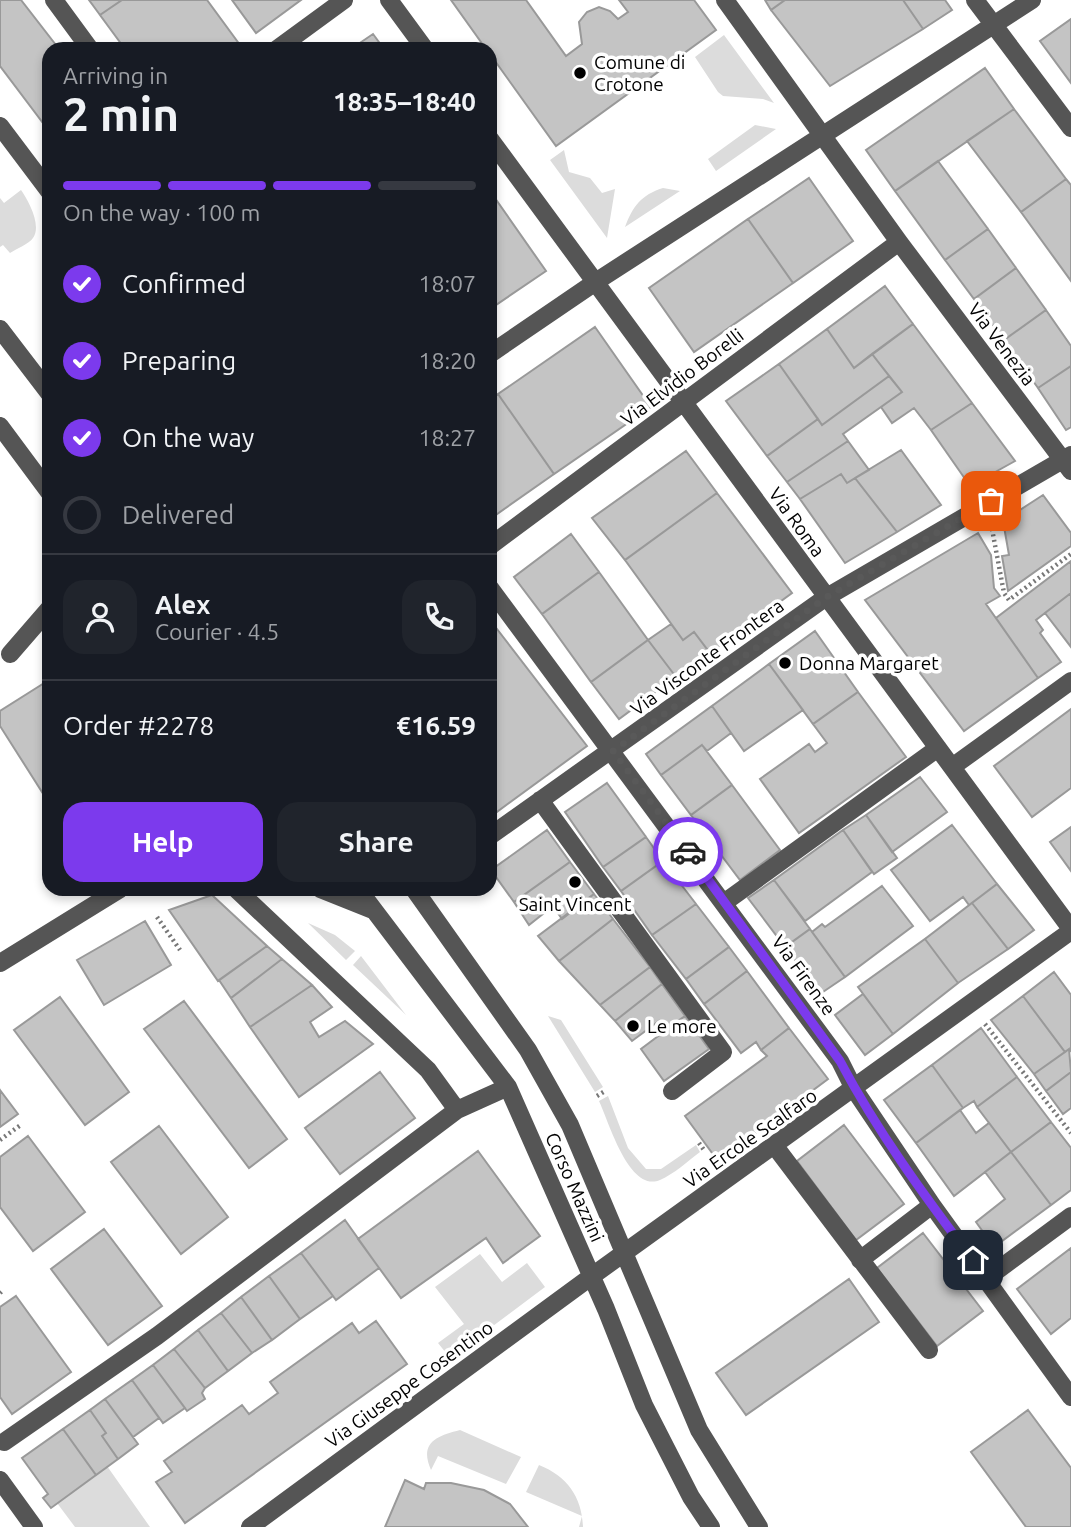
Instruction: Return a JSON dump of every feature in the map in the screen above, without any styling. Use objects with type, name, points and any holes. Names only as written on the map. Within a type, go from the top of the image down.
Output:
[{"type":"street","points":[[54,0],[85,42]]},
{"type":"street","points":[[287,42],[344,0]]},
{"type":"street","points":[[389,0],[420,42]]},
{"type":"street","name":"Via Venezia","points":[[725,0],[899,243],[1068,462]]},
{"type":"street","points":[[975,0],[1071,128]]},
{"type":"street","points":[[497,349],[597,281],[1032,0]]},
{"type":"street","points":[[0,126],[42,182]]},
{"type":"street","name":"Via Roma","points":[[497,148],[1071,930]]},
{"type":"street","name":"Via Elvidio Borelli","points":[[497,542],[899,243]]},
{"type":"street","points":[[0,329],[42,384]]},
{"type":"street","points":[[0,426],[42,483]]},
{"type":"street","name":"Via Visconte Frontera","points":[[497,831],[825,598],[1068,462]]},
{"type":"street","name":"Via Firenze","points":[[497,596],[840,1061],[854,1089],[932,1205],[1071,1396]]},
{"type":"street","points":[[5,657],[42,617]]},
{"type":"street","points":[[5,657],[42,633]]},
{"type":"street","points":[[952,767],[1071,681]]},
{"type":"street","points":[[725,902],[938,748]]},
{"type":"street","points":[[540,800],[723,1052],[672,1091]]},
{"type":"street","points":[[0,963],[109,896]]},
{"type":"street","points":[[240,896],[428,1070],[457,1110]]},
{"type":"street","points":[[338,896],[375,911]]},
{"type":"street","name":"Corso Mazzini","points":[[363,896],[508,1087],[592,1276],[644,1405],[691,1497],[711,1527]]},
{"type":"street","name":"Corso Mazzini","points":[[419,896],[528,1050],[570,1125],[622,1254],[699,1430],[760,1527]]},
{"type":"street","name":"Via Ercole Scalfaro","points":[[592,1276],[1071,930]]},
{"type":"street","points":[[1,1444],[157,1336],[457,1110],[508,1087]]},
{"type":"street","points":[[774,1145],[929,1350]]},
{"type":"street","points":[[860,1260],[932,1205]]},
{"type":"street","points":[[987,1278],[1071,1216]]},
{"type":"street","name":"Via Giuseppe Cosentino","points":[[250,1527],[592,1276]]},
{"type":"street","points":[[0,1479],[34,1527]]},
{"type":"path","points":[[992,528],[1004,593],[1009,600],[1071,554]]},
{"type":"path","points":[[157,917],[180,950]]},
{"type":"path","points":[[970,1005],[1071,1133]]},
{"type":"path","points":[[597,1096],[605,1091]]},
{"type":"path","points":[[0,1140],[22,1124]]},
{"type":"path","points":[[699,1143],[704,1150]]},
{"type":"shaded area","points":[[724,35],[774,103],[763,99],[723,96],[718,92],[695,57]]},
{"type":"shaded area","points":[[755,125],[776,129],[716,171],[708,159]]},
{"type":"shaded area","points":[[564,150],[569,172],[590,178],[602,193],[615,189],[607,238],[550,160]]},
{"type":"shaded area","points":[[663,188],[680,191],[625,227],[639,202]]},
{"type":"shaded area","points":[[21,190],[33,213],[35,233],[29,242],[10,253],[3,245],[0,247],[0,198],[4,203]]},
{"type":"shaded area","points":[[308,923],[335,935],[355,951],[346,960]]},
{"type":"shaded area","points":[[361,956],[406,1015],[353,965]]},
{"type":"shaded area","points":[[548,1016],[561,1020],[603,1087],[595,1092]]},
{"type":"shaded area","points":[[608,1096],[628,1148],[646,1169],[661,1169],[696,1145],[700,1152],[660,1180],[649,1181],[639,1176],[622,1153],[599,1101]]},
{"type":"shaded area","points":[[480,1254],[502,1282],[527,1263],[545,1287],[450,1358],[438,1343],[464,1324],[435,1287]]},
{"type":"shaded area","points":[[460,1430],[521,1457],[506,1484],[438,1456],[431,1470],[427,1453],[432,1442]]},
{"type":"shaded area","points":[[539,1465],[558,1475],[571,1489],[582,1516],[526,1492]]},
{"type":"shaded area","points":[[107,1466],[150,1527],[75,1527],[57,1503]]},
{"type":"building","points":[[0,0],[21,0],[54,42],[42,42],[42,122],[0,66]]},
{"type":"building","points":[[89,0],[122,0],[100,15]]},
{"type":"building","points":[[122,0],[207,0],[238,42],[120,42],[100,15]]},
{"type":"building","points":[[232,0],[301,0],[256,33]]},
{"type":"building","name":"Comune di Crotone","points":[[451,0],[526,0],[566,56],[582,44],[579,22],[587,12],[599,7],[610,11],[618,19],[628,12],[619,0],[694,0],[716,30],[556,146],[497,64],[497,42],[481,42]]},
{"type":"building","points":[[765,0],[785,0],[771,10]]},
{"type":"building","points":[[785,0],[903,0],[923,29],[830,86],[771,10]]},
{"type":"building","points":[[903,0],[945,0],[952,10],[923,29]]},
{"type":"building","points":[[1071,19],[1071,83],[1040,41]]},
{"type":"building","points":[[373,34],[379,42],[361,42]]},
{"type":"building","points":[[985,68],[1014,109],[895,191],[866,150]]},
{"type":"building","points":[[1014,109],[1066,179],[1021,212],[967,141]]},
{"type":"building","points":[[938,161],[988,229],[945,260],[895,191]]},
{"type":"building","points":[[809,178],[853,241],[793,283],[748,219]]},
{"type":"building","points":[[1066,179],[1071,185],[1071,281],[1021,212]]},
{"type":"building","points":[[497,201],[546,271],[497,304]]},
{"type":"building","points":[[748,219],[793,283],[694,352],[649,288]]},
{"type":"building","points":[[988,229],[1016,268],[974,299],[945,260]]},
{"type":"building","points":[[1016,268],[1046,310],[1004,340],[974,299]]},
{"type":"building","points":[[885,286],[913,324],[854,368],[827,329]]},
{"type":"building","points":[[1046,310],[1071,346],[1071,366],[1038,388],[1004,340]]},
{"type":"building","points":[[913,324],[972,403],[931,430],[914,408],[892,423],[881,407],[902,392],[872,354]]},
{"type":"building","points":[[595,327],[651,407],[554,474],[498,394]]},
{"type":"building","points":[[827,329],[854,368],[872,354],[889,376],[822,425],[779,364]]},
{"type":"building","points":[[779,364],[818,419],[767,456],[726,401]]},
{"type":"building","points":[[1071,366],[1071,427],[1066,430],[1038,388]]},
{"type":"building","points":[[889,376],[902,392],[843,434],[848,441],[787,482],[767,456],[818,419],[822,425]]},
{"type":"building","points":[[497,395],[554,474],[497,514]]},
{"type":"building","points":[[972,403],[1015,461],[970,486],[931,430]]},
{"type":"building","points":[[848,441],[869,470],[847,483],[841,474],[800,499],[787,482]]},
{"type":"building","points":[[901,450],[941,505],[897,532],[855,478]]},
{"type":"building","points":[[686,451],[717,493],[625,560],[592,518]]},
{"type":"building","points":[[841,474],[847,483],[855,478],[897,532],[845,563],[800,499]]},
{"type":"building","points":[[717,493],[792,593],[710,653],[694,632],[683,640],[625,560]]},
{"type":"building","points":[[1043,495],[1071,533],[1071,546],[1008,591],[1002,556],[1009,555],[1003,521]]},
{"type":"building","points":[[978,533],[991,555],[994,588],[1000,596],[986,604],[1038,678],[964,731],[865,600]]},
{"type":"building","points":[[571,534],[599,572],[542,614],[514,577]]},
{"type":"building","points":[[1071,561],[1071,593],[1036,620],[1043,630],[1040,633],[1061,662],[1038,678],[996,618]]},
{"type":"building","points":[[599,572],[648,640],[591,682],[542,614]]},
{"type":"building","points":[[1071,593],[1071,647],[1045,613]]},
{"type":"building","points":[[671,624],[683,640],[694,632],[710,653],[676,677],[648,640]]},
{"type":"building","points":[[497,629],[587,746],[497,812]]},
{"type":"building","points":[[815,631],[858,692],[813,724],[769,664]]},
{"type":"building","points":[[648,640],[676,677],[619,719],[591,682]]},
{"type":"building","points":[[769,664],[803,710],[744,751],[712,706]]},
{"type":"building","points":[[42,684],[42,792],[0,726],[0,711]]},
{"type":"building","points":[[858,692],[906,757],[799,833],[760,779],[809,744],[815,752],[827,743],[813,724]]},
{"type":"building","points":[[712,706],[731,733],[707,751],[702,745],[661,775],[646,754]]},
{"type":"building","points":[[1071,709],[1071,788],[1032,817],[994,766]]},
{"type":"building","points":[[702,745],[732,785],[691,815],[661,775]]},
{"type":"building","points":[[920,777],[947,812],[892,852],[866,815]]},
{"type":"building","points":[[607,783],[646,837],[603,867],[565,812]]},
{"type":"building","points":[[732,785],[780,850],[740,880],[691,815]]},
{"type":"building","points":[[866,815],[897,858],[874,874],[843,830]]},
{"type":"building","points":[[952,825],[997,884],[969,905],[963,897],[930,921],[891,870]]},
{"type":"building","points":[[1071,827],[1071,871],[1050,842]]},
{"type":"building","points":[[547,830],[570,862],[514,902],[497,878],[497,866]]},
{"type":"building","points":[[843,830],[872,872],[805,921],[774,880]]},
{"type":"building","points":[[646,837],[663,861],[621,891],[603,867]]},
{"type":"building","points":[[663,861],[696,904],[652,935],[621,891]]},
{"type":"building","points":[[570,862],[594,894],[562,919],[553,906],[529,925],[514,902]]},
{"type":"building","points":[[774,880],[810,929],[785,947],[748,898]]},
{"type":"building","points":[[997,884],[1034,930],[1008,949],[972,903]]},
{"type":"building","points":[[882,886],[913,926],[845,977],[812,932],[822,924],[825,927]]},
{"type":"building","points":[[594,894],[613,919],[559,961],[538,936]]},
{"type":"building","points":[[213,896],[267,946],[218,981],[169,910]]},
{"type":"building","points":[[972,903],[1008,949],[958,983],[925,939]]},
{"type":"building","points":[[696,904],[729,947],[686,979],[652,935]]},
{"type":"building","points":[[613,919],[650,967],[600,1005],[559,961]]},
{"type":"building","points":[[145,921],[171,965],[104,1005],[77,960]]},
{"type":"building","points":[[810,929],[845,977],[820,994],[785,947]]},
{"type":"building","points":[[925,939],[958,983],[893,1034],[858,987]]},
{"type":"building","points":[[267,946],[282,959],[231,998],[219,980]]},
{"type":"building","points":[[729,947],[747,971],[704,1004],[686,979]]},
{"type":"building","points":[[282,959],[312,985],[250,1027],[231,998]]},
{"type":"building","points":[[650,967],[662,984],[615,1021],[600,1005]]},
{"type":"building","points":[[747,971],[789,1028],[761,1050],[756,1042],[741,1053],[704,1004]]},
{"type":"building","points":[[1054,972],[1071,995],[1071,1051],[1069,1049],[1065,1052],[1023,996]]},
{"type":"building","points":[[662,984],[685,1016],[665,1030],[659,1021],[632,1041],[615,1021]]},
{"type":"building","points":[[312,985],[332,1007],[310,1022],[319,1037],[345,1021],[373,1044],[299,1097],[250,1027]]},
{"type":"building","points":[[863,994],[893,1034],[865,1055],[835,1015]]},
{"type":"building","points":[[1023,996],[1065,1052],[1034,1074],[991,1020]]},
{"type":"building","points":[[60,997],[129,1092],[85,1125],[14,1030]]},
{"type":"building","points":[[184,1001],[287,1139],[249,1168],[144,1029]]},
{"type":"building","points":[[685,1016],[709,1049],[664,1081],[641,1049]]},
{"type":"building","points":[[789,1028],[828,1079],[718,1161],[685,1116],[767,1056],[761,1050]]},
{"type":"building","points":[[981,1028],[1017,1077],[977,1107],[974,1101],[963,1108],[932,1065]]},
{"type":"building","points":[[1069,1049],[1071,1072],[1046,1091],[1034,1074]]},
{"type":"building","points":[[932,1065],[963,1108],[916,1143],[884,1100]]},
{"type":"building","points":[[380,1072],[415,1118],[340,1174],[305,1128]]},
{"type":"building","points":[[1071,1072],[1071,1108],[1063,1114],[1046,1091]]},
{"type":"building","points":[[1017,1077],[1051,1122],[1011,1152],[977,1107]]},
{"type":"building","points":[[0,1090],[18,1114],[0,1127]]},
{"type":"building","points":[[960,1110],[976,1133],[989,1123],[1011,1152],[954,1196],[916,1143]]},
{"type":"building","points":[[1051,1122],[1071,1148],[1071,1190],[1051,1205],[1011,1152]]},
{"type":"building","points":[[844,1125],[904,1204],[856,1240],[797,1161]]},
{"type":"building","points":[[159,1126],[228,1217],[181,1254],[111,1162]]},
{"type":"building","points":[[28,1136],[85,1212],[33,1251],[0,1207],[0,1157]]},
{"type":"building","points":[[478,1151],[540,1236],[503,1263],[486,1238],[401,1298],[358,1239]]},
{"type":"building","points":[[1011,1152],[1051,1205],[994,1247],[976,1222],[1005,1199],[985,1172]]},
{"type":"building","points":[[345,1220],[379,1268],[336,1300],[301,1253]]},
{"type":"building","points":[[104,1229],[162,1306],[108,1345],[51,1269]]},
{"type":"building","points":[[923,1233],[983,1311],[937,1346],[877,1268]]},
{"type":"building","points":[[1071,1248],[1071,1318],[1051,1334],[1017,1289]]},
{"type":"building","points":[[301,1253],[333,1296],[300,1319],[269,1276]]},
{"type":"building","points":[[269,1276],[300,1319],[272,1340],[241,1297]]},
{"type":"building","points":[[849,1279],[879,1322],[746,1415],[716,1373]]},
{"type":"building","points":[[16,1296],[71,1372],[12,1414],[0,1397],[0,1307]]},
{"type":"building","points":[[241,1297],[272,1340],[252,1353],[221,1313]]},
{"type":"building","points":[[221,1313],[252,1353],[228,1371],[198,1330]]},
{"type":"building","points":[[376,1321],[407,1364],[185,1523],[156,1482],[172,1472],[164,1461],[242,1405],[249,1414],[278,1393],[270,1382],[352,1323],[359,1333]]},
{"type":"building","points":[[198,1330],[228,1371],[205,1388],[174,1349]]},
{"type":"building","points":[[174,1349],[205,1388],[202,1393],[205,1399],[187,1411],[153,1365]]},
{"type":"building","points":[[153,1365],[185,1408],[163,1423],[132,1380]]},
{"type":"building","points":[[132,1380],[159,1418],[133,1437],[105,1399]]},
{"type":"building","points":[[105,1399],[138,1444],[118,1459],[102,1436],[106,1433],[90,1410]]},
{"type":"building","points":[[90,1410],[106,1433],[102,1436],[118,1459],[96,1475],[63,1429]]},
{"type":"building","points":[[1028,1410],[1071,1468],[1071,1527],[1026,1527],[971,1452]]},
{"type":"building","points":[[63,1429],[96,1475],[51,1508],[43,1498],[48,1494],[22,1458]]},
{"type":"building","points":[[405,1480],[424,1489],[426,1483],[451,1483],[484,1490],[510,1504],[528,1527],[385,1527]]},
{"type":"way so far","points":[[688,852],[613,751],[825,598],[991,501]]},
{"type":"place","name":"Comune di Crotone","points":[[580,73]]},
{"type":"place","name":"Donna Margaret","points":[[785,663]]},
{"type":"place","name":"Saint Vincent","points":[[575,882]]},
{"type":"place","name":"Le more","points":[[633,1026]]},
{"type":"route","points":[[688,852],[840,1061],[854,1089],[932,1205],[973,1260]]}]
